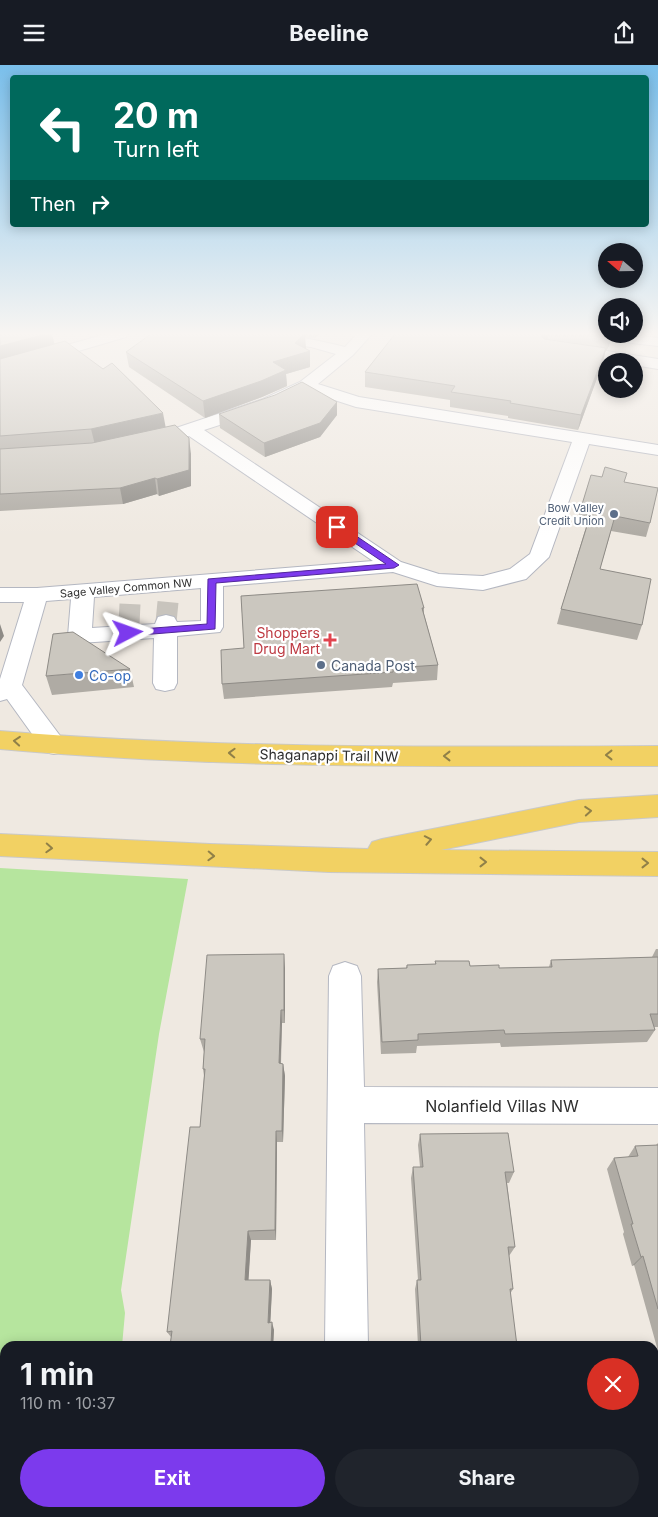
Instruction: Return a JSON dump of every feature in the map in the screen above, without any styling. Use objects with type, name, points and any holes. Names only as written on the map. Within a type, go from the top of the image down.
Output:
[{"type":"main road","name":"Shaganappi Trail NW","points":[[0,740],[92,748],[352,757],[658,755]]},
{"type":"main road","points":[[329,860],[579,811],[658,806]]},
{"type":"main road","points":[[0,845],[329,860],[658,863]]},
{"type":"street","points":[[159,437],[192,430],[272,402]]},
{"type":"street","points":[[355,402],[658,450]]},
{"type":"street","name":"Sage Valley Common NW","points":[[192,430],[394,565],[437,580],[483,583],[518,574],[539,557],[582,438]]},
{"type":"street","name":"Sage Valley Common NW","points":[[0,595],[37,595],[83,591],[129,612],[167,610],[212,581],[394,565]]},
{"type":"street","points":[[83,591],[80,636],[129,612],[167,610],[212,627],[212,581]]},
{"type":"street","points":[[37,595],[3,688],[54,745]]},
{"type":"street","points":[[165,683],[167,610]]},
{"type":"street","points":[[344,975],[347,1341]]},
{"type":"street","name":"Nolanfield Villas NW","points":[[346,1105],[658,1106]]},
{"type":"green space","points":[[0,868],[188,879],[159,1034],[121,1290],[125,1313],[122,1341],[0,1341]]},
{"type":"building","points":[[0,402],[152,402],[163,413],[91,429],[0,436]]},
{"type":"building","points":[[255,402],[337,402],[320,423],[264,443],[219,414]]},
{"type":"building","points":[[586,402],[581,415],[510,403]]},
{"type":"building","points":[[175,425],[189,438],[189,470],[120,488],[0,494],[0,449],[92,443]]},
{"type":"building","points":[[605,467],[627,473],[624,482],[658,488],[650,523],[615,516],[600,569],[651,579],[642,625],[561,609],[591,513],[580,511],[591,475],[602,477]]},
{"type":"building","points":[[417,584],[438,665],[393,668],[393,672],[222,684],[221,650],[244,648],[241,596]]},
{"type":"building","points":[[73,632],[130,669],[46,676],[53,634]]},
{"type":"building","points":[[284,954],[284,1010],[281,1010],[279,1063],[283,1064],[282,1131],[276,1131],[275,1230],[248,1231],[245,1280],[270,1280],[268,1323],[272,1322],[271,1341],[171,1341],[172,1331],[167,1332],[190,1127],[200,1127],[205,1069],[203,1069],[205,1039],[200,1039],[207,955]]},
{"type":"building","points":[[658,957],[658,1014],[650,1014],[655,1030],[505,1034],[504,1030],[418,1034],[418,1040],[382,1042],[378,969],[436,964],[435,961],[469,961],[470,966],[499,965],[499,968],[552,967],[551,960]]},
{"type":"building","points":[[508,1133],[514,1172],[505,1172],[515,1247],[508,1247],[513,1289],[510,1289],[516,1341],[421,1341],[417,1280],[421,1280],[413,1167],[423,1167],[420,1134]]},
{"type":"building","points":[[658,1145],[658,1309],[643,1256],[641,1257],[631,1224],[633,1224],[614,1158],[638,1156],[635,1146]]},
{"type":"tunnel","points":[[166,622],[168,602]]},
{"type":"tunnel","points":[[129,624],[130,604]]},
{"type":"place","name":"Bow Valley Credit Union","points":[[614,514]]},
{"type":"place","name":"Shoppers Drug Mart","points":[[330,640]]},
{"type":"place","name":"Canada Post","points":[[321,665]]},
{"type":"place","name":"Co-op","points":[[79,675]]},
{"type":"route","points":[[128,633],[212,627],[212,581],[394,565],[337,527]]}]
